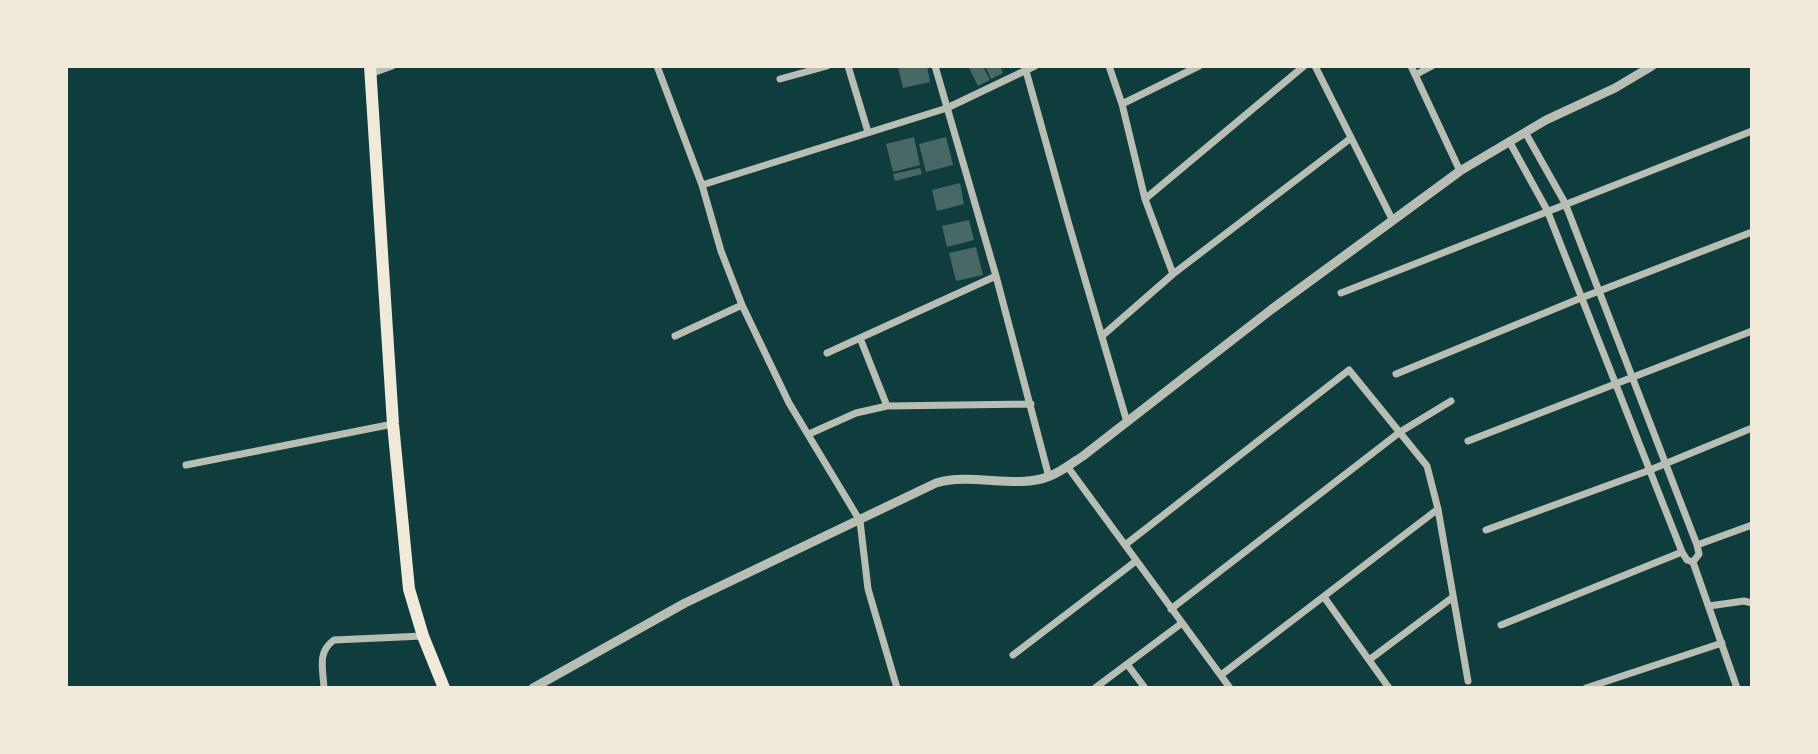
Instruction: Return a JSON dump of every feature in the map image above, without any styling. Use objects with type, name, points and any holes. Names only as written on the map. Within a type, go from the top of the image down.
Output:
[{"type":"highway","points":[[370,70],[393,424],[409,589],[423,636],[444,688]]},
{"type":"street","points":[[370,70],[392,66]]},
{"type":"street","points":[[657,66],[702,185],[721,251],[741,304],[789,403],[860,521],[868,589],[897,688]]},
{"type":"street","points":[[780,79],[827,66]]},
{"type":"street","points":[[848,66],[867,132]]},
{"type":"street","points":[[935,66],[996,276],[1049,477]]},
{"type":"street","points":[[702,185],[947,108],[1035,66]]},
{"type":"street","points":[[1109,66],[1122,104],[1145,199],[1173,274]]},
{"type":"street","points":[[1122,104],[1199,66]]},
{"type":"street","points":[[1145,199],[1304,66]]},
{"type":"street","points":[[1315,66],[1393,221]]},
{"type":"street","points":[[1410,66],[1460,172]]},
{"type":"street","points":[[1415,75],[1432,66]]},
{"type":"street","points":[[533,688],[685,603],[936,484],[953,478],[1028,481],[1049,477],[1127,422],[1272,309],[1460,172],[1509,141],[1636,70],[1652,66]]},
{"type":"street","points":[[1026,71],[1127,422]]},
{"type":"street","points":[[1341,293],[1752,131]]},
{"type":"street","points":[[1525,132],[1565,203],[1697,545],[1699,554],[1693,562]]},
{"type":"street","points":[[1102,336],[1173,274],[1351,138]]},
{"type":"street","points":[[1509,141],[1547,210],[1682,552],[1687,560],[1693,562]]},
{"type":"street","points":[[1396,374],[1752,232]]},
{"type":"street","points":[[827,353],[996,276]]},
{"type":"street","points":[[675,336],[741,304]]},
{"type":"street","points":[[1468,441],[1752,331]]},
{"type":"street","points":[[860,338],[887,406]]},
{"type":"street","points":[[1125,545],[1349,370],[1427,466],[1438,509],[1468,681]]},
{"type":"street","points":[[1171,609],[1400,432],[1451,401]]},
{"type":"street","points":[[809,434],[856,414],[887,406],[1031,404]]},
{"type":"street","points":[[187,465],[393,424]]},
{"type":"street","points":[[1486,530],[1650,470],[1752,428]]},
{"type":"street","points":[[1067,466],[1230,688]]},
{"type":"street","points":[[1222,675],[1438,509]]},
{"type":"street","points":[[1697,545],[1752,525]]},
{"type":"street","points":[[1500,625],[1682,552]]},
{"type":"street","points":[[1013,655],[1136,561]]},
{"type":"street","points":[[1693,562],[1737,688]]},
{"type":"street","points":[[1324,597],[1389,688]]},
{"type":"street","points":[[1369,660],[1453,597]]},
{"type":"street","points":[[1709,606],[1744,601],[1752,603]]},
{"type":"street","points":[[1096,688],[1182,624]]},
{"type":"street","points":[[324,688],[322,654],[326,646],[334,640],[423,636]]},
{"type":"street","points":[[1586,688],[1722,643]]},
{"type":"street","points":[[1127,664],[1144,688]]},
{"type":"building","points":[[927,66],[930,82],[903,88],[898,67]]},
{"type":"building","points":[[968,66],[983,66],[990,80],[978,86]]},
{"type":"building","points":[[985,66],[1000,66],[1003,73],[991,79]]},
{"type":"building","points":[[914,137],[920,165],[893,172],[886,144]]},
{"type":"building","points":[[946,137],[953,165],[926,172],[919,144]]},
{"type":"building","points":[[920,168],[922,174],[895,181],[893,174]]},
{"type":"building","points":[[960,183],[964,204],[937,211],[932,190]]},
{"type":"building","points":[[969,220],[974,240],[947,247],[942,226]]},
{"type":"building","points":[[976,247],[983,275],[956,281],[949,253]]}]
